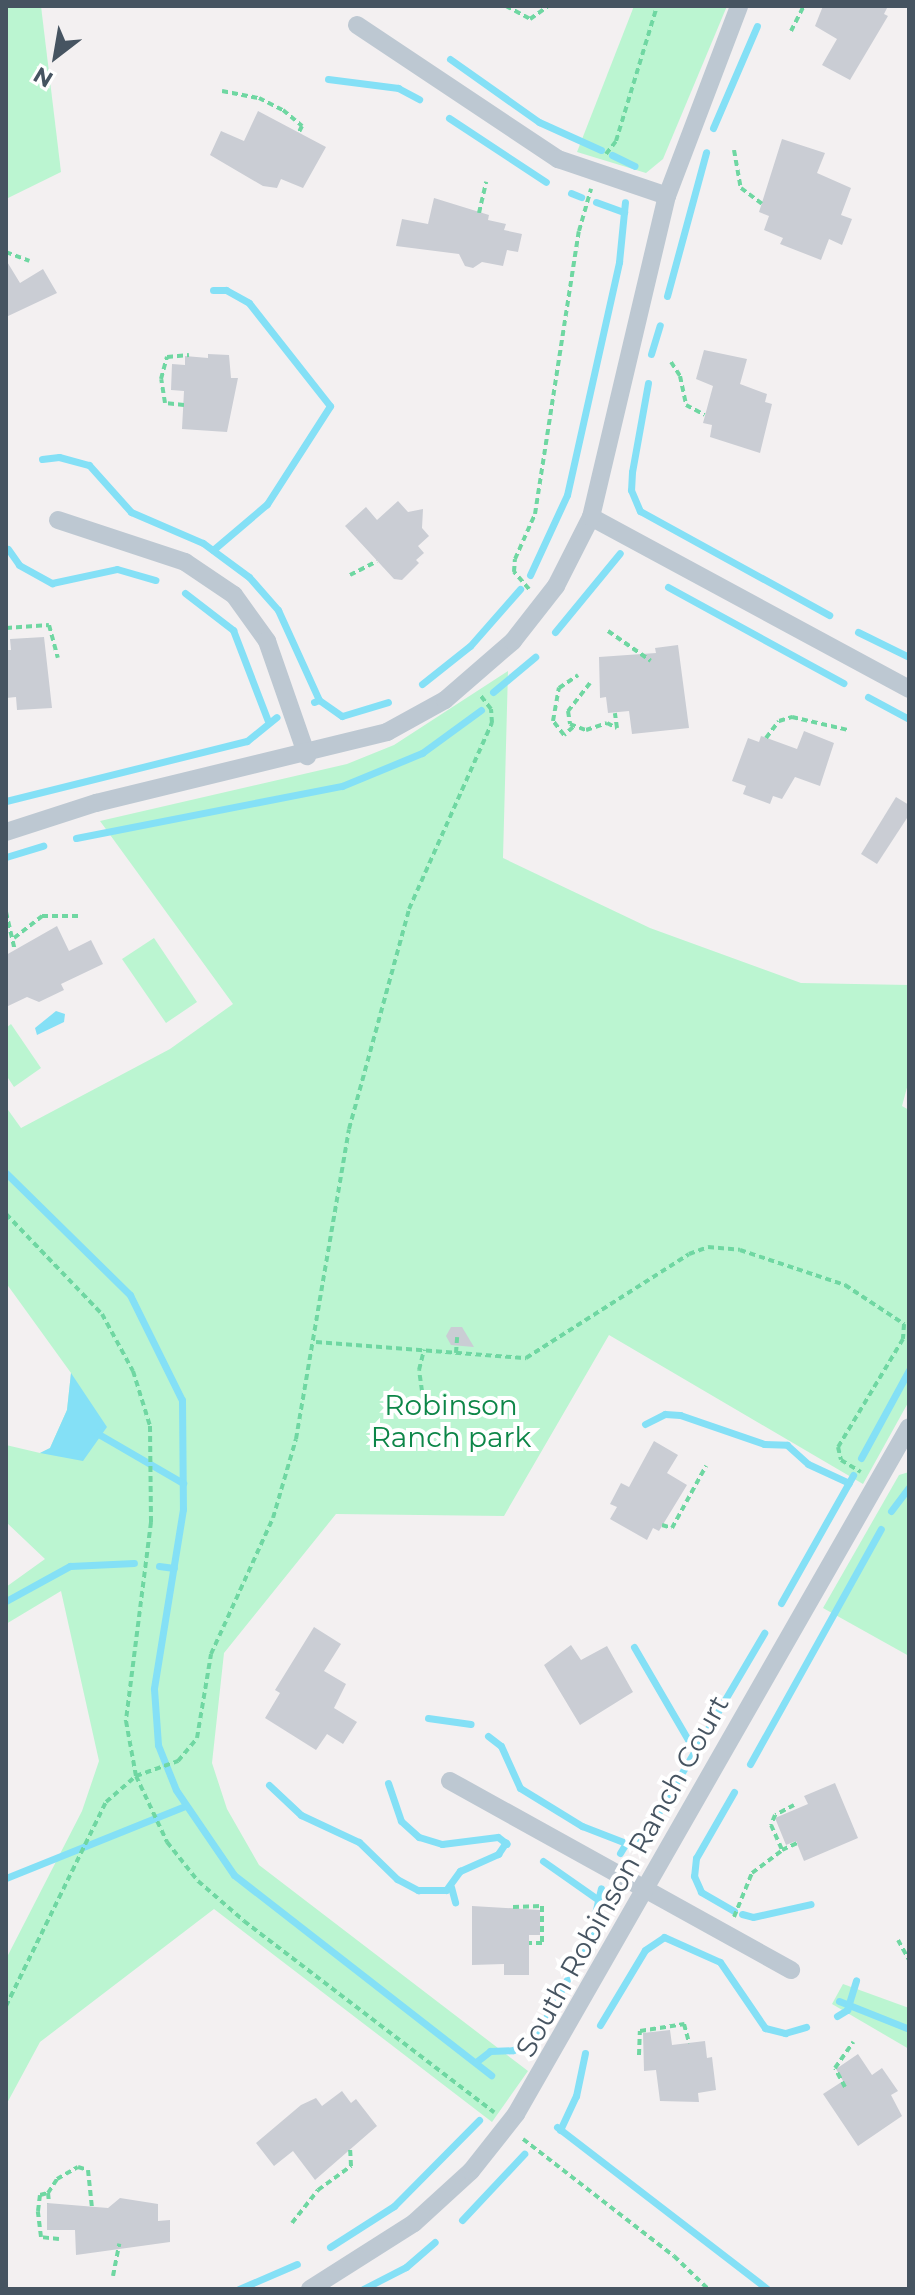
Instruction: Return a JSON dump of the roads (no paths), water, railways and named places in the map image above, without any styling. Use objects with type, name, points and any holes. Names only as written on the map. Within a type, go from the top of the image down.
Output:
[{"type":"street","points":[[6,832],[96,803],[307,756],[408,723],[469,680],[502,652],[544,603],[591,517],[667,196],[739,6]]},
{"type":"street","points":[[357,25],[558,159],[667,196]]},
{"type":"street","points":[[591,517],[909,689]]},
{"type":"street","points":[[58,520],[185,562],[228,589],[267,641],[307,756]]},
{"type":"street","name":"South Robinson Ranch Court","points":[[314,2288],[414,2223],[489,2151],[549,2064],[909,1427]]},
{"type":"street","points":[[450,1781],[791,1970]]},
{"type":"water","points":[[56,1011],[65,1014],[64,1022],[37,1035],[35,1028]]},
{"type":"water","points":[[71,1373],[107,1427],[83,1461],[40,1453],[50,1448],[67,1410]]},
{"type":"waterway","points":[[713,128],[757,26]]},
{"type":"waterway","points":[[450,59],[539,122],[601,150]]},
{"type":"waterway","points":[[328,79],[398,88],[419,99]]},
{"type":"waterway","points":[[449,118],[546,182]]},
{"type":"waterway","points":[[667,296],[706,152]]},
{"type":"waterway","points":[[612,155],[635,166]]},
{"type":"waterway","points":[[571,193],[581,197]]},
{"type":"waterway","points":[[596,202],[624,212]]},
{"type":"waterway","points":[[530,575],[567,495],[619,262],[625,202]]},
{"type":"waterway","points":[[213,290],[226,290],[249,303],[330,406],[267,504],[213,550]]},
{"type":"waterway","points":[[651,354],[660,325]]},
{"type":"waterway","points":[[648,383],[632,472],[631,490],[640,511],[829,615]]},
{"type":"waterway","points":[[42,459],[59,457],[89,465],[131,512],[203,543],[249,577],[278,610],[319,700]]},
{"type":"waterway","points":[[8,549],[19,565],[52,583],[117,569],[155,580]]},
{"type":"waterway","points":[[555,632],[620,553]]},
{"type":"waterway","points":[[668,587],[843,683]]},
{"type":"waterway","points":[[422,684],[470,646],[520,589]]},
{"type":"waterway","points":[[185,593],[233,630],[268,721]]},
{"type":"waterway","points":[[858,632],[909,657]]},
{"type":"waterway","points":[[493,692],[535,657]]},
{"type":"waterway","points":[[868,697],[909,719]]},
{"type":"waterway","points":[[314,702],[319,700],[342,716],[388,702]]},
{"type":"waterway","points":[[76,838],[342,786],[422,753],[481,710]]},
{"type":"waterway","points":[[6,801],[247,741],[277,717]]},
{"type":"waterway","points":[[6,857],[43,846]]},
{"type":"waterway","points":[[6,1173],[130,1295],[182,1400],[183,1509],[154,1689],[158,1745],[176,1790],[234,1875],[491,2075]]},
{"type":"waterway","points":[[861,1458],[909,1370]]},
{"type":"waterway","points":[[645,1424],[665,1414],[680,1415],[764,1444],[787,1445],[808,1464],[849,1483]]},
{"type":"waterway","points":[[95,1432],[183,1483]]},
{"type":"waterway","points":[[781,1603],[853,1475]]},
{"type":"waterway","points":[[891,1511],[909,1487]]},
{"type":"waterway","points":[[750,1764],[881,1529]]},
{"type":"waterway","points":[[6,1601],[70,1566],[134,1563]]},
{"type":"waterway","points":[[159,1566],[174,1568]]},
{"type":"waterway","points":[[620,1853],[626,1843],[644,1837],[764,1633]]},
{"type":"waterway","points":[[634,1647],[695,1752]]},
{"type":"waterway","points":[[428,1718],[471,1724]]},
{"type":"waterway","points":[[488,1736],[501,1746],[520,1788],[582,1826],[626,1843]]},
{"type":"waterway","points":[[388,1783],[401,1821],[419,1837],[442,1844],[498,1837],[507,1844]]},
{"type":"waterway","points":[[269,1785],[301,1815],[359,1842],[397,1879],[418,1890],[446,1890],[460,1871],[498,1854],[506,1842]]},
{"type":"waterway","points":[[734,1792],[696,1858],[694,1876],[701,1892],[734,1911]]},
{"type":"waterway","points":[[6,1878],[185,1806]]},
{"type":"waterway","points":[[543,1861],[597,1899]]},
{"type":"waterway","points":[[451,1887],[455,1902]]},
{"type":"waterway","points":[[476,2062],[490,2051],[513,2050],[534,2039],[589,1940],[601,1888]]},
{"type":"waterway","points":[[742,1914],[753,1917],[811,1904]]},
{"type":"waterway","points":[[600,2025],[645,1950],[664,1937],[720,1962],[765,2028],[785,2033],[806,2027]]},
{"type":"waterway","points":[[837,2016],[847,2010],[856,1980]]},
{"type":"waterway","points":[[839,2001],[909,2029]]},
{"type":"waterway","points":[[560,2130],[576,2096],[585,2053]]},
{"type":"waterway","points":[[330,2247],[394,2206],[479,2120]]},
{"type":"waterway","points":[[557,2127],[767,2289]]},
{"type":"waterway","points":[[462,2220],[524,2154]]},
{"type":"waterway","points":[[363,2289],[406,2267],[435,2242]]},
{"type":"waterway","points":[[239,2289],[297,2264]]},
{"type":"park label","name":"Robinson Ranch park","points":[[451,1421]]}]
